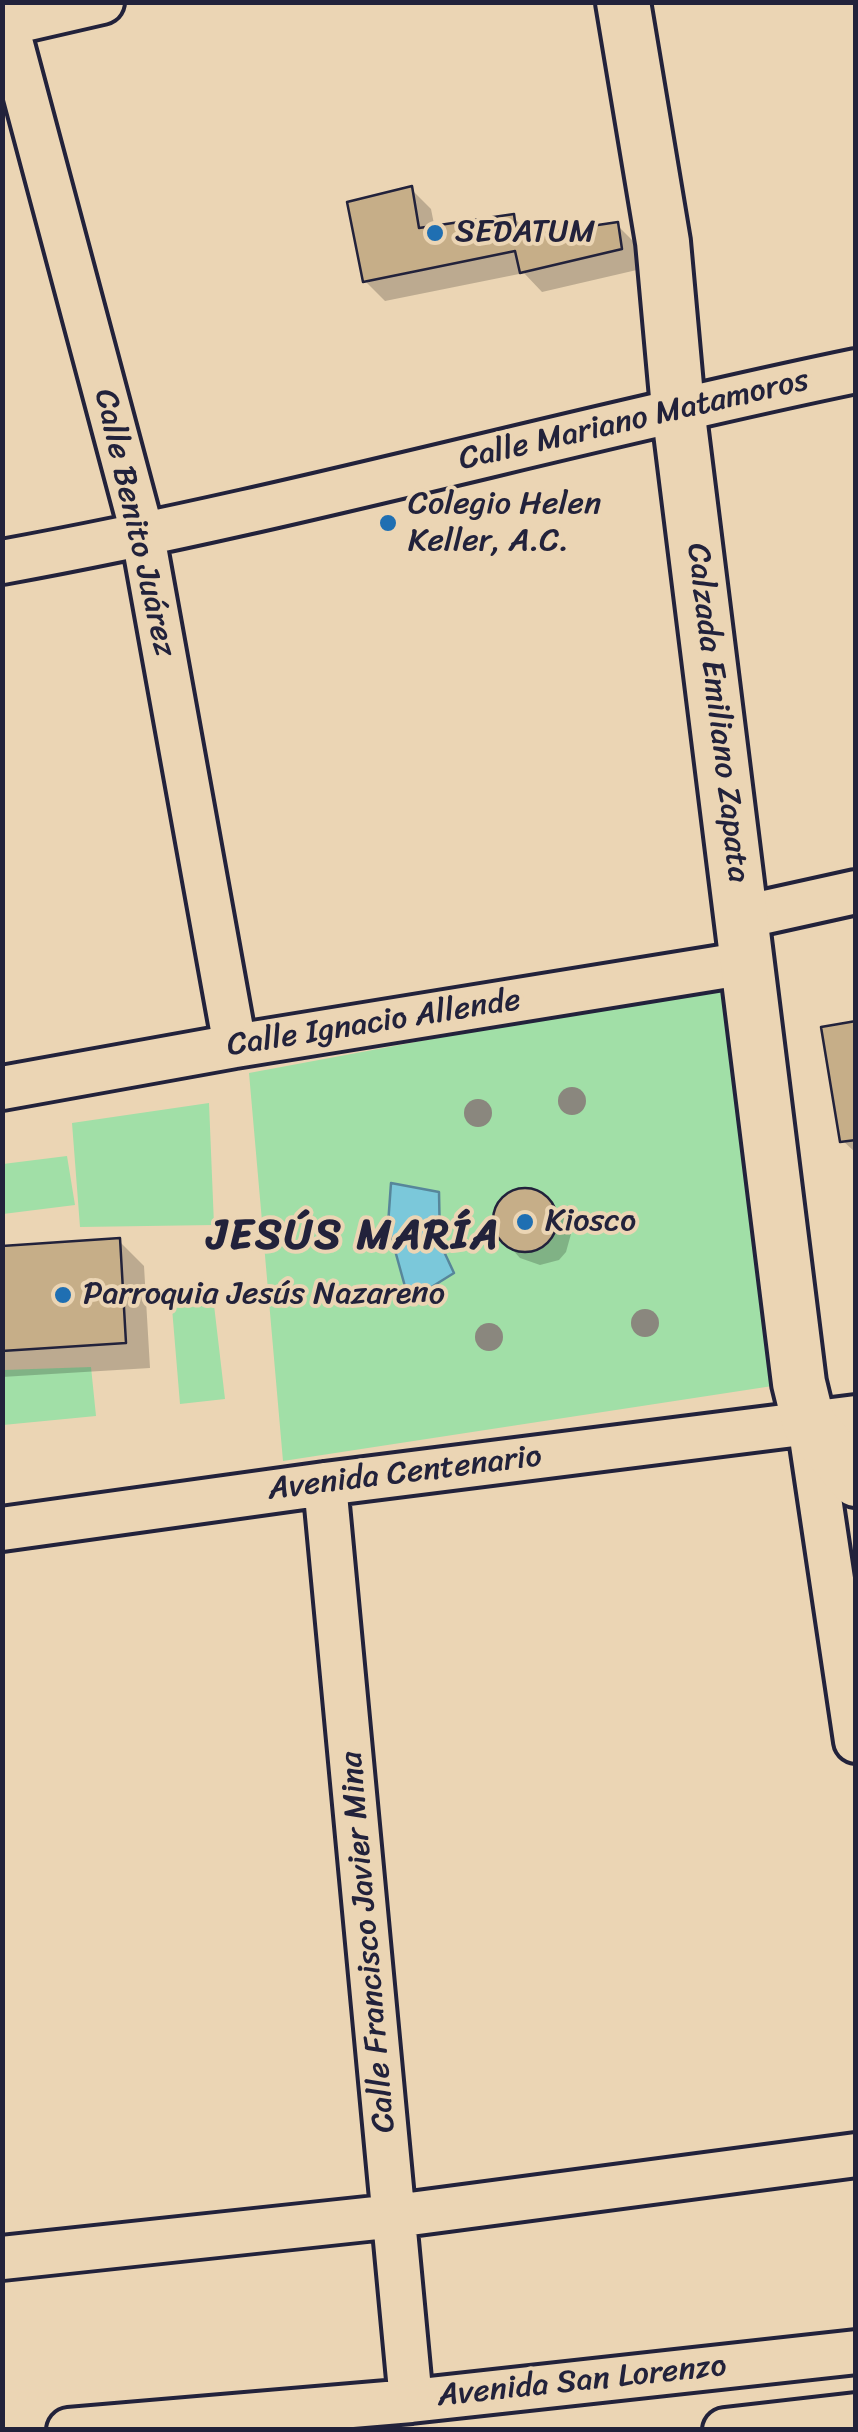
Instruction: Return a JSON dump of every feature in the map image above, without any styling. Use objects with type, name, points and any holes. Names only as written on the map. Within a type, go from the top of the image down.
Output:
[{"type":"main road","name":"Calzada Emiliano Zapata","points":[[623,2],[663,242],[678,408],[800,1383],[832,1421]]},
{"type":"main road","points":[[832,1421],[856,1480]]},
{"type":"street","points":[[4,19],[102,2]]},
{"type":"street","name":"Calle Benito Juárez","points":[[4,19],[143,536],[235,1046]]},
{"type":"street","name":"Calle Mariano Matamoros","points":[[2,562],[143,536],[678,408],[856,371]]},
{"type":"street","name":"Calle Ignacio Allende","points":[[2,1088],[235,1046],[745,940],[856,892]]},
{"type":"street","points":[[832,1421],[856,1741]]},
{"type":"street","name":"Avenida Centenario","points":[[2,1529],[832,1421]]},
{"type":"street","name":"Calle Francisco Javier Mina","points":[[325,1484],[411,2401]]},
{"type":"street","points":[[2,2258],[395,2216],[856,2155]]},
{"type":"street","name":"Avenida San Lorenzo","points":[[69,2430],[411,2401],[856,2352]]},
{"type":"street","name":"Avenida San Lorenzo","points":[[726,2430],[856,2415]]},
{"type":"green space","points":[[743,981],[792,1383],[283,1461],[249,1073]]},
{"type":"green space","points":[[209,1103],[214,1225],[80,1227],[72,1123]]},
{"type":"green space","points":[[67,1156],[75,1205],[3,1214],[3,1164]]},
{"type":"green space","points":[[214,1305],[225,1399],[180,1404],[172,1308]]},
{"type":"green space","points":[[91,1367],[96,1416],[3,1425],[3,1370]]},
{"type":"water","points":[[391,1183],[439,1192],[440,1243],[454,1273],[409,1301],[388,1225]]},
{"type":"building","name":"SEDATUM","points":[[412,186],[419,228],[514,214],[517,237],[618,222],[622,249],[520,273],[515,251],[363,282],[347,202]]},
{"type":"building","points":[[856,1021],[856,1140],[840,1142],[821,1027]]},
{"type":"building","name":"Kiosco","points":[[525,1188],[548,1197],[557,1220],[548,1243],[525,1252],[502,1243],[493,1220],[502,1197]]},
{"type":"building","name":"Parroquia Jesús Nazareno","points":[[120,1238],[126,1343],[2,1351],[2,1246]]},
{"type":"place","name":"SEDATUM","points":[[435,233]]},
{"type":"place","name":"Colegio Helen Keller, A.C.","points":[[388,523]]},
{"type":"place","name":"Kiosco","points":[[525,1222]]},
{"type":"place","name":"Parroquia Jesús Nazareno","points":[[63,1295]]},
{"type":"district","name":"JESÚS MARÍA","points":[[354,1237]]}]
